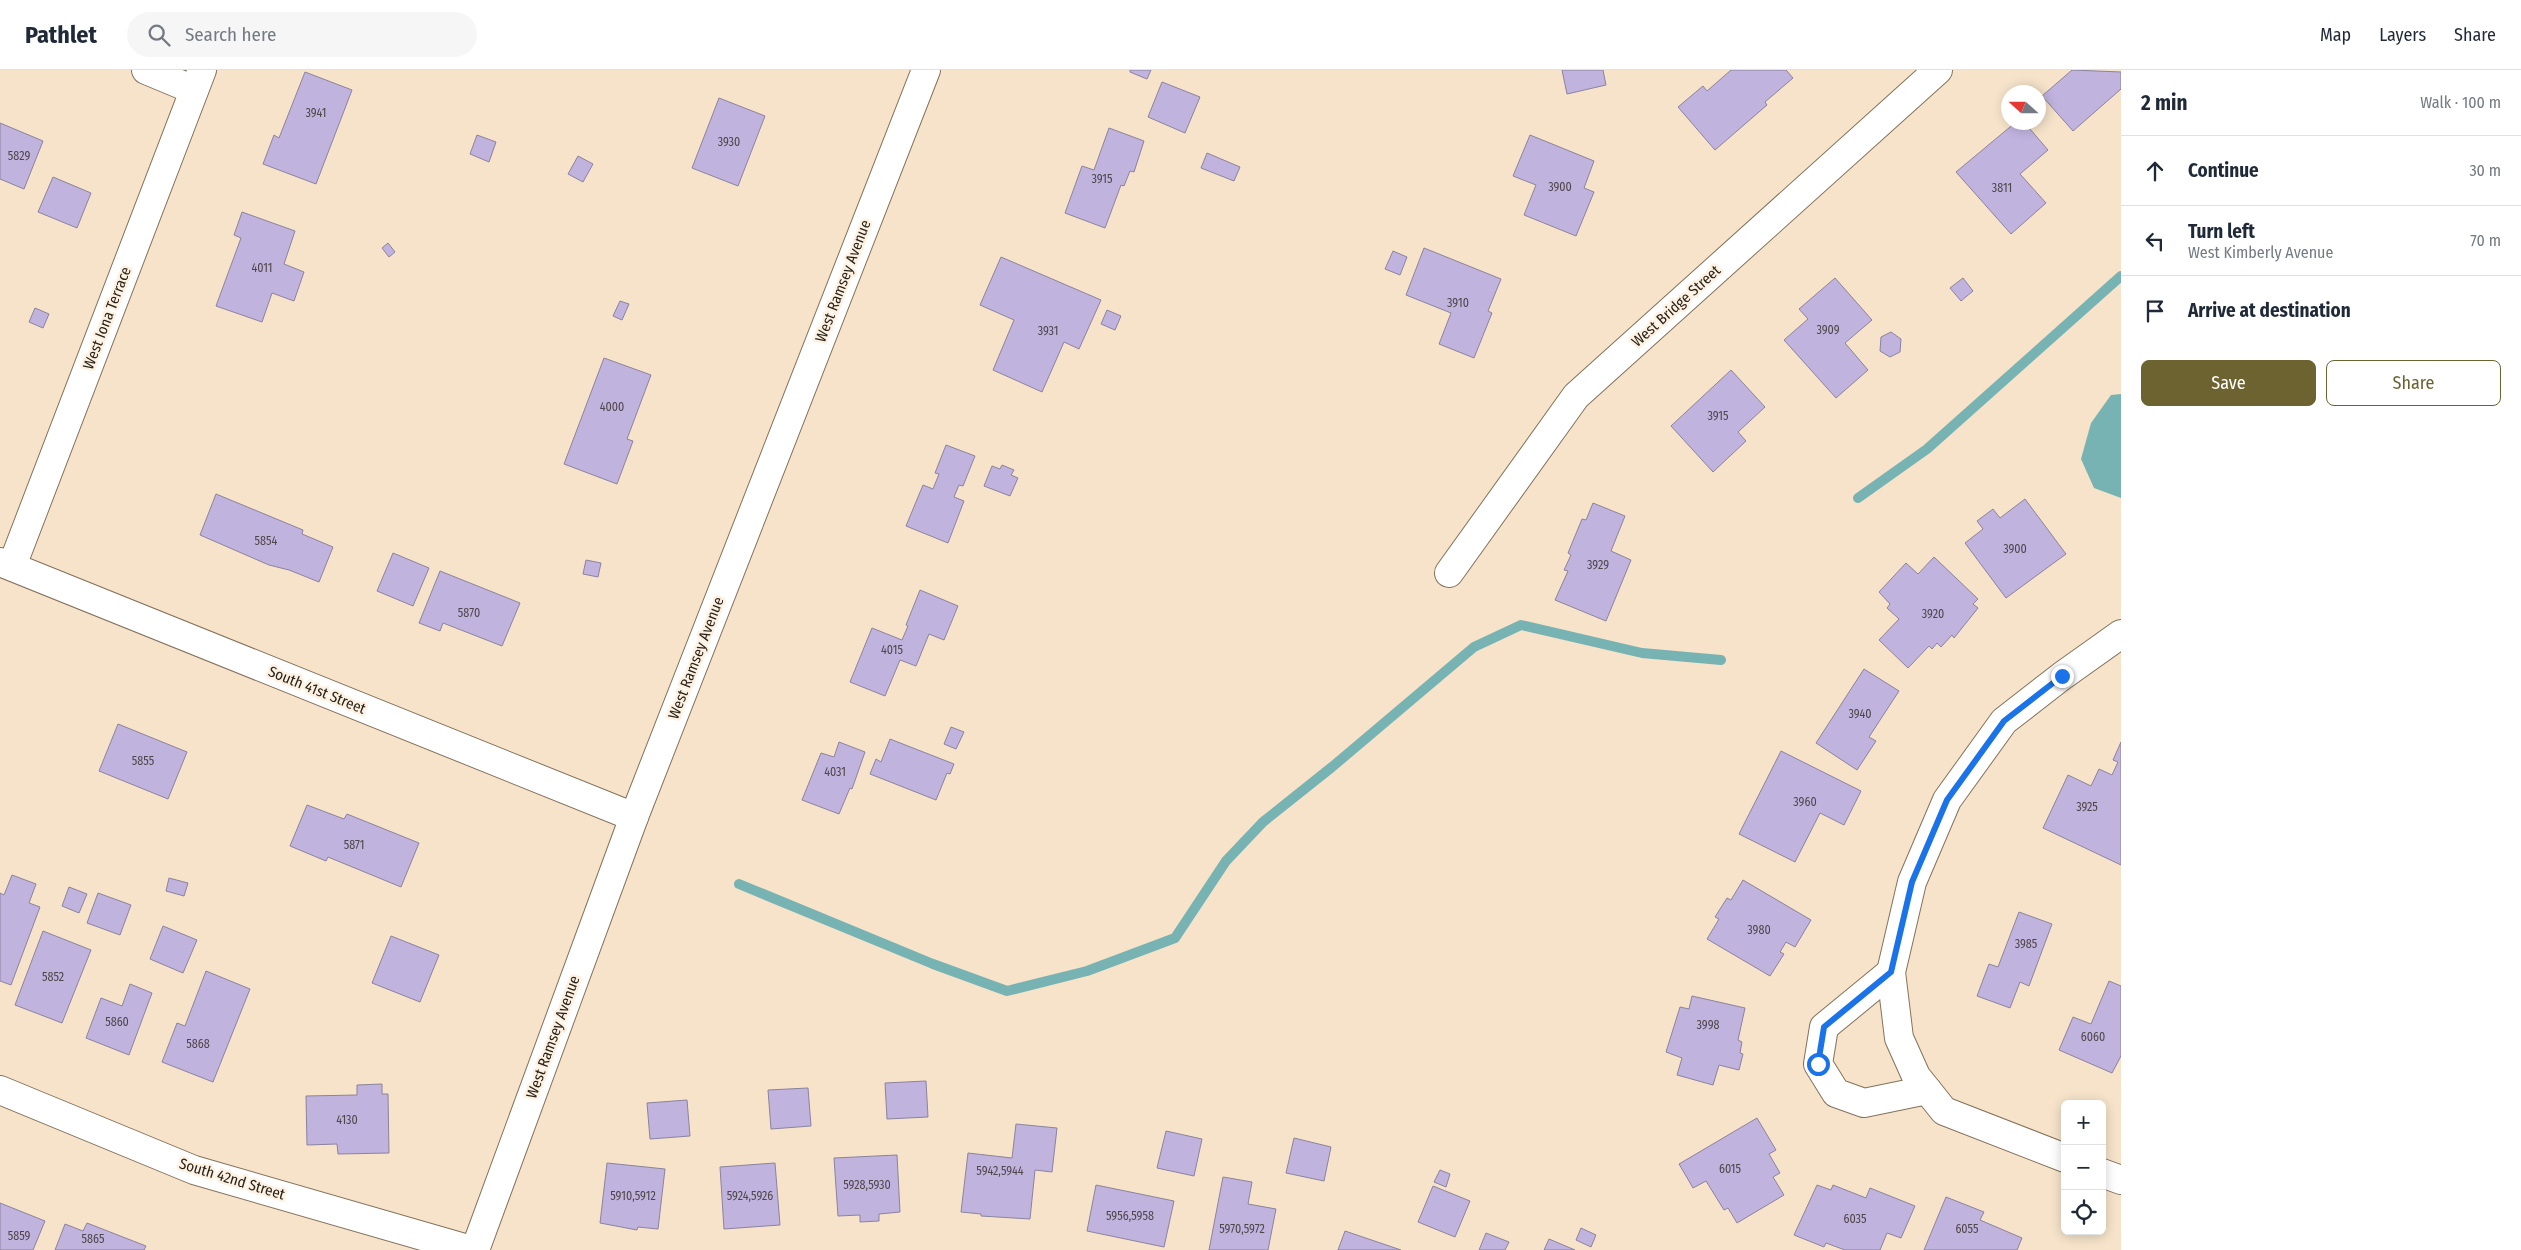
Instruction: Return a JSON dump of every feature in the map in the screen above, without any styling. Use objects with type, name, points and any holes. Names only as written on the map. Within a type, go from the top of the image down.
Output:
[{"type":"street","points":[[146,70],[198,80]]},
{"type":"street","name":"West Ramsey Avenue","points":[[475,1250],[634,817],[926,70]]},
{"type":"street","name":"West Bridge Street","points":[[1449,573],[1576,396],[1938,70]]},
{"type":"street","name":"West Iona Terrace","points":[[6,564],[198,80]]},
{"type":"street","name":"South 41st Street","points":[[6,564],[634,817]]},
{"type":"street","points":[[2061,1156],[1944,1111],[1916,1076],[1899,1038],[1893,1004],[1891,972],[1912,882],[1947,800],[2004,721],[2062,676],[2121,634]]},
{"type":"street","points":[[1891,972],[1824,1027],[1818,1064],[1836,1093],[1864,1103],[1927,1090]]},
{"type":"street","name":"South 42nd Street","points":[[0,1090],[194,1170],[471,1250]]},
{"type":"street","points":[[2106,1174],[2121,1180]]},
{"type":"water","points":[[2121,394],[2121,498],[2094,488],[2081,459],[2091,423],[2111,395]]},
{"type":"building","points":[[1130,70],[1151,70],[1147,79],[1130,72]]},
{"type":"building","points":[[1562,70],[1603,70],[1606,85],[1567,94]]},
{"type":"building","points":[[1731,70],[1786,70],[1793,78],[1765,102],[1767,105],[1715,150],[1678,107],[1703,86],[1707,91]]},
{"type":"building","points":[[2072,70],[2121,72],[2121,89],[2073,131],[2046,101],[2046,93]]},
{"type":"building","points":[[305,72],[352,90],[316,184],[263,164],[274,135],[279,138]]},
{"type":"building","points":[[1162,82],[1200,97],[1185,133],[1148,117]]},
{"type":"building","points":[[719,98],[765,116],[738,186],[692,168]]},
{"type":"building","points":[[0,123],[43,141],[24,189],[0,179]]},
{"type":"building","points":[[1109,128],[1144,141],[1134,172],[1130,171],[1124,186],[1121,185],[1105,228],[1065,213],[1082,166],[1094,170]]},
{"type":"building","points":[[2006,130],[2031,130],[2048,150],[2020,174],[2046,203],[2011,234],[1956,172]]},
{"type":"building","points":[[477,135],[496,142],[489,162],[470,154]]},
{"type":"building","points":[[1530,135],[1594,161],[1584,188],[1594,192],[1576,236],[1524,215],[1536,185],[1513,176]]},
{"type":"building","points":[[1207,153],[1240,167],[1234,181],[1201,168]]},
{"type":"building","points":[[578,156],[593,164],[583,182],[568,174]]},
{"type":"building","points":[[53,177],[91,193],[77,228],[38,212]]},
{"type":"building","points":[[242,212],[295,231],[284,264],[304,272],[294,301],[272,293],[262,322],[216,306],[241,238],[234,235]]},
{"type":"building","points":[[388,243],[395,252],[389,257],[382,248]]},
{"type":"building","points":[[1424,248],[1501,279],[1488,311],[1492,313],[1474,358],[1439,344],[1451,313],[1406,295]]},
{"type":"building","points":[[1393,251],[1407,257],[1400,275],[1385,269]]},
{"type":"building","points":[[1001,257],[1101,300],[1079,349],[1064,342],[1042,392],[993,370],[1014,320],[980,305]]},
{"type":"building","points":[[1835,278],[1872,320],[1845,343],[1868,370],[1836,398],[1784,340],[1808,319],[1799,309]]},
{"type":"building","points":[[1963,278],[1973,291],[1961,301],[1950,288]]},
{"type":"building","points":[[620,301],[629,304],[622,320],[613,316]]},
{"type":"building","points":[[35,308],[49,314],[43,328],[29,322]]},
{"type":"building","points":[[1107,310],[1121,316],[1115,330],[1101,324]]},
{"type":"building","points":[[1891,332],[1901,339],[1900,352],[1890,357],[1880,351],[1881,337]]},
{"type":"building","points":[[604,358],[651,375],[627,439],[633,441],[617,484],[564,464]]},
{"type":"building","points":[[1731,370],[1765,407],[1738,432],[1746,441],[1713,472],[1671,426]]},
{"type":"building","points":[[946,445],[975,456],[963,486],[959,485],[954,497],[964,501],[948,543],[906,526],[923,485],[933,489],[939,474],[935,473]]},
{"type":"building","points":[[1002,465],[1014,470],[1011,475],[1018,478],[1010,496],[984,486],[992,466],[1000,469]]},
{"type":"building","points":[[216,494],[303,530],[302,534],[333,547],[319,582],[289,570],[269,565],[200,535]]},
{"type":"building","points":[[2025,499],[2066,554],[2006,598],[1965,543],[1983,529],[1977,521],[1993,509],[2000,518]]},
{"type":"building","points":[[1593,503],[1625,516],[1611,551],[1631,560],[1606,621],[1555,600],[1568,571],[1564,570],[1571,555],[1568,553],[1582,519],[1586,520]]},
{"type":"building","points":[[393,553],[429,568],[413,606],[377,591]]},
{"type":"building","points":[[1934,557],[1978,599],[1973,604],[1978,608],[1954,638],[1952,635],[1941,647],[1937,643],[1932,649],[1929,646],[1908,668],[1879,640],[1899,619],[1887,608],[1890,604],[1879,592],[1906,563],[1918,574]]},
{"type":"building","points":[[586,560],[601,563],[598,577],[583,574]]},
{"type":"building","points":[[440,571],[520,603],[502,646],[443,623],[440,631],[419,623]]},
{"type":"building","points":[[920,590],[958,606],[944,640],[929,634],[916,666],[900,660],[885,696],[850,682],[872,628],[902,640]]},
{"type":"building","points":[[1864,669],[1899,691],[1869,737],[1876,741],[1857,770],[1816,743]]},
{"type":"building","points":[[118,724],[187,752],[168,799],[99,771]]},
{"type":"building","points":[[951,727],[964,732],[956,749],[944,744]]},
{"type":"building","points":[[890,739],[954,764],[950,774],[947,773],[936,800],[870,774],[876,759],[881,762]]},
{"type":"building","points":[[839,742],[865,752],[852,789],[850,788],[839,814],[802,800],[821,753],[834,757]]},
{"type":"building","points":[[2121,742],[2121,865],[2043,828],[2068,775],[2091,786],[2099,769],[2112,775],[2118,762],[2113,760]]},
{"type":"building","points":[[1781,751],[1861,791],[1844,825],[1820,813],[1795,862],[1739,834]]},
{"type":"building","points":[[307,805],[344,819],[347,814],[419,843],[401,887],[328,857],[326,861],[290,846]]},
{"type":"building","points":[[12,875],[36,884],[29,903],[40,907],[11,985],[0,981],[0,893],[4,895]]},
{"type":"building","points":[[169,878],[188,883],[184,896],[166,891]]},
{"type":"building","points":[[1743,880],[1811,920],[1795,947],[1786,942],[1780,952],[1784,954],[1770,976],[1707,939],[1719,919],[1715,917],[1727,898],[1731,900]]},
{"type":"building","points":[[69,887],[87,894],[79,913],[62,906]]},
{"type":"building","points":[[98,893],[131,905],[120,935],[87,923]]},
{"type":"building","points":[[2019,912],[2052,924],[2029,986],[2020,982],[2010,1008],[1977,996],[1989,964],[1998,967]]},
{"type":"building","points":[[163,926],[197,940],[183,973],[150,959]]},
{"type":"building","points":[[43,931],[91,950],[62,1023],[15,1005]]},
{"type":"building","points":[[391,936],[439,955],[420,1002],[372,983]]},
{"type":"building","points":[[206,971],[250,989],[213,1082],[162,1062],[177,1023],[185,1026]]},
{"type":"building","points":[[2109,981],[2121,986],[2121,1056],[2112,1073],[2059,1050],[2073,1017],[2091,1024]]},
{"type":"building","points":[[130,984],[152,993],[129,1055],[86,1038],[101,998],[122,1006]]},
{"type":"building","points":[[1692,996],[1745,1008],[1738,1040],[1742,1042],[1740,1053],[1743,1054],[1739,1070],[1719,1065],[1713,1085],[1677,1075],[1682,1058],[1666,1052],[1680,1007],[1689,1009]]},
{"type":"building","points":[[926,1081],[928,1117],[887,1119],[885,1083]]},
{"type":"building","points":[[382,1084],[382,1094],[388,1094],[389,1153],[338,1154],[337,1144],[307,1145],[306,1096],[357,1095],[357,1085]]},
{"type":"building","points":[[808,1088],[811,1126],[771,1129],[768,1090]]},
{"type":"building","points":[[687,1100],[690,1136],[650,1139],[647,1103]]},
{"type":"building","points":[[1757,1118],[1776,1150],[1769,1154],[1780,1173],[1773,1177],[1784,1195],[1737,1223],[1728,1208],[1724,1210],[1706,1181],[1693,1188],[1679,1164]]},
{"type":"building","points":[[1016,1124],[1057,1128],[1052,1172],[1035,1170],[1030,1219],[981,1216],[981,1214],[961,1212],[968,1153],[1012,1158]]},
{"type":"building","points":[[1166,1131],[1202,1139],[1194,1176],[1157,1168]]},
{"type":"building","points":[[1294,1138],[1331,1147],[1324,1181],[1286,1173]]},
{"type":"building","points":[[897,1155],[900,1212],[879,1214],[879,1221],[860,1222],[860,1215],[838,1216],[834,1158]]},
{"type":"building","points":[[607,1163],[665,1169],[658,1229],[638,1227],[637,1230],[600,1223]]},
{"type":"building","points":[[775,1163],[780,1225],[724,1229],[720,1167]]},
{"type":"building","points":[[1440,1170],[1450,1174],[1446,1187],[1434,1182]]},
{"type":"building","points":[[1223,1177],[1252,1182],[1248,1204],[1276,1209],[1268,1250],[1209,1250]]},
{"type":"building","points":[[1096,1185],[1174,1201],[1164,1247],[1087,1231]]},
{"type":"building","points":[[1817,1185],[1831,1190],[1833,1185],[1866,1198],[1870,1188],[1915,1206],[1901,1238],[1887,1233],[1880,1250],[1845,1250],[1826,1243],[1824,1247],[1794,1235]]},
{"type":"building","points":[[1433,1186],[1470,1201],[1455,1237],[1418,1222]]},
{"type":"building","points":[[1946,1197],[1984,1212],[1980,1220],[2022,1238],[2017,1250],[1924,1250]]},
{"type":"building","points":[[0,1203],[45,1221],[33,1250],[0,1250]]},
{"type":"building","points":[[87,1223],[146,1246],[144,1250],[55,1250],[65,1224],[83,1231]]},
{"type":"building","points":[[1581,1228],[1596,1235],[1591,1247],[1576,1240]]},
{"type":"building","points":[[1345,1231],[1401,1250],[1338,1250]]},
{"type":"building","points":[[1486,1233],[1509,1242],[1505,1250],[1479,1250]]},
{"type":"building","points":[[1549,1239],[1575,1250],[1544,1250]]},
{"type":"waterway","points":[[1858,498],[1927,449],[2121,276]]},
{"type":"waterway","points":[[739,884],[933,964],[1007,991],[1087,971],[1175,938],[1226,861],[1263,822],[1332,767],[1474,647],[1521,625],[1642,653],[1721,660]]},
{"type":"route","points":[[1818,1064],[1824,1027],[1891,972],[1912,882],[1947,800],[2004,721],[2062,676]]}]
